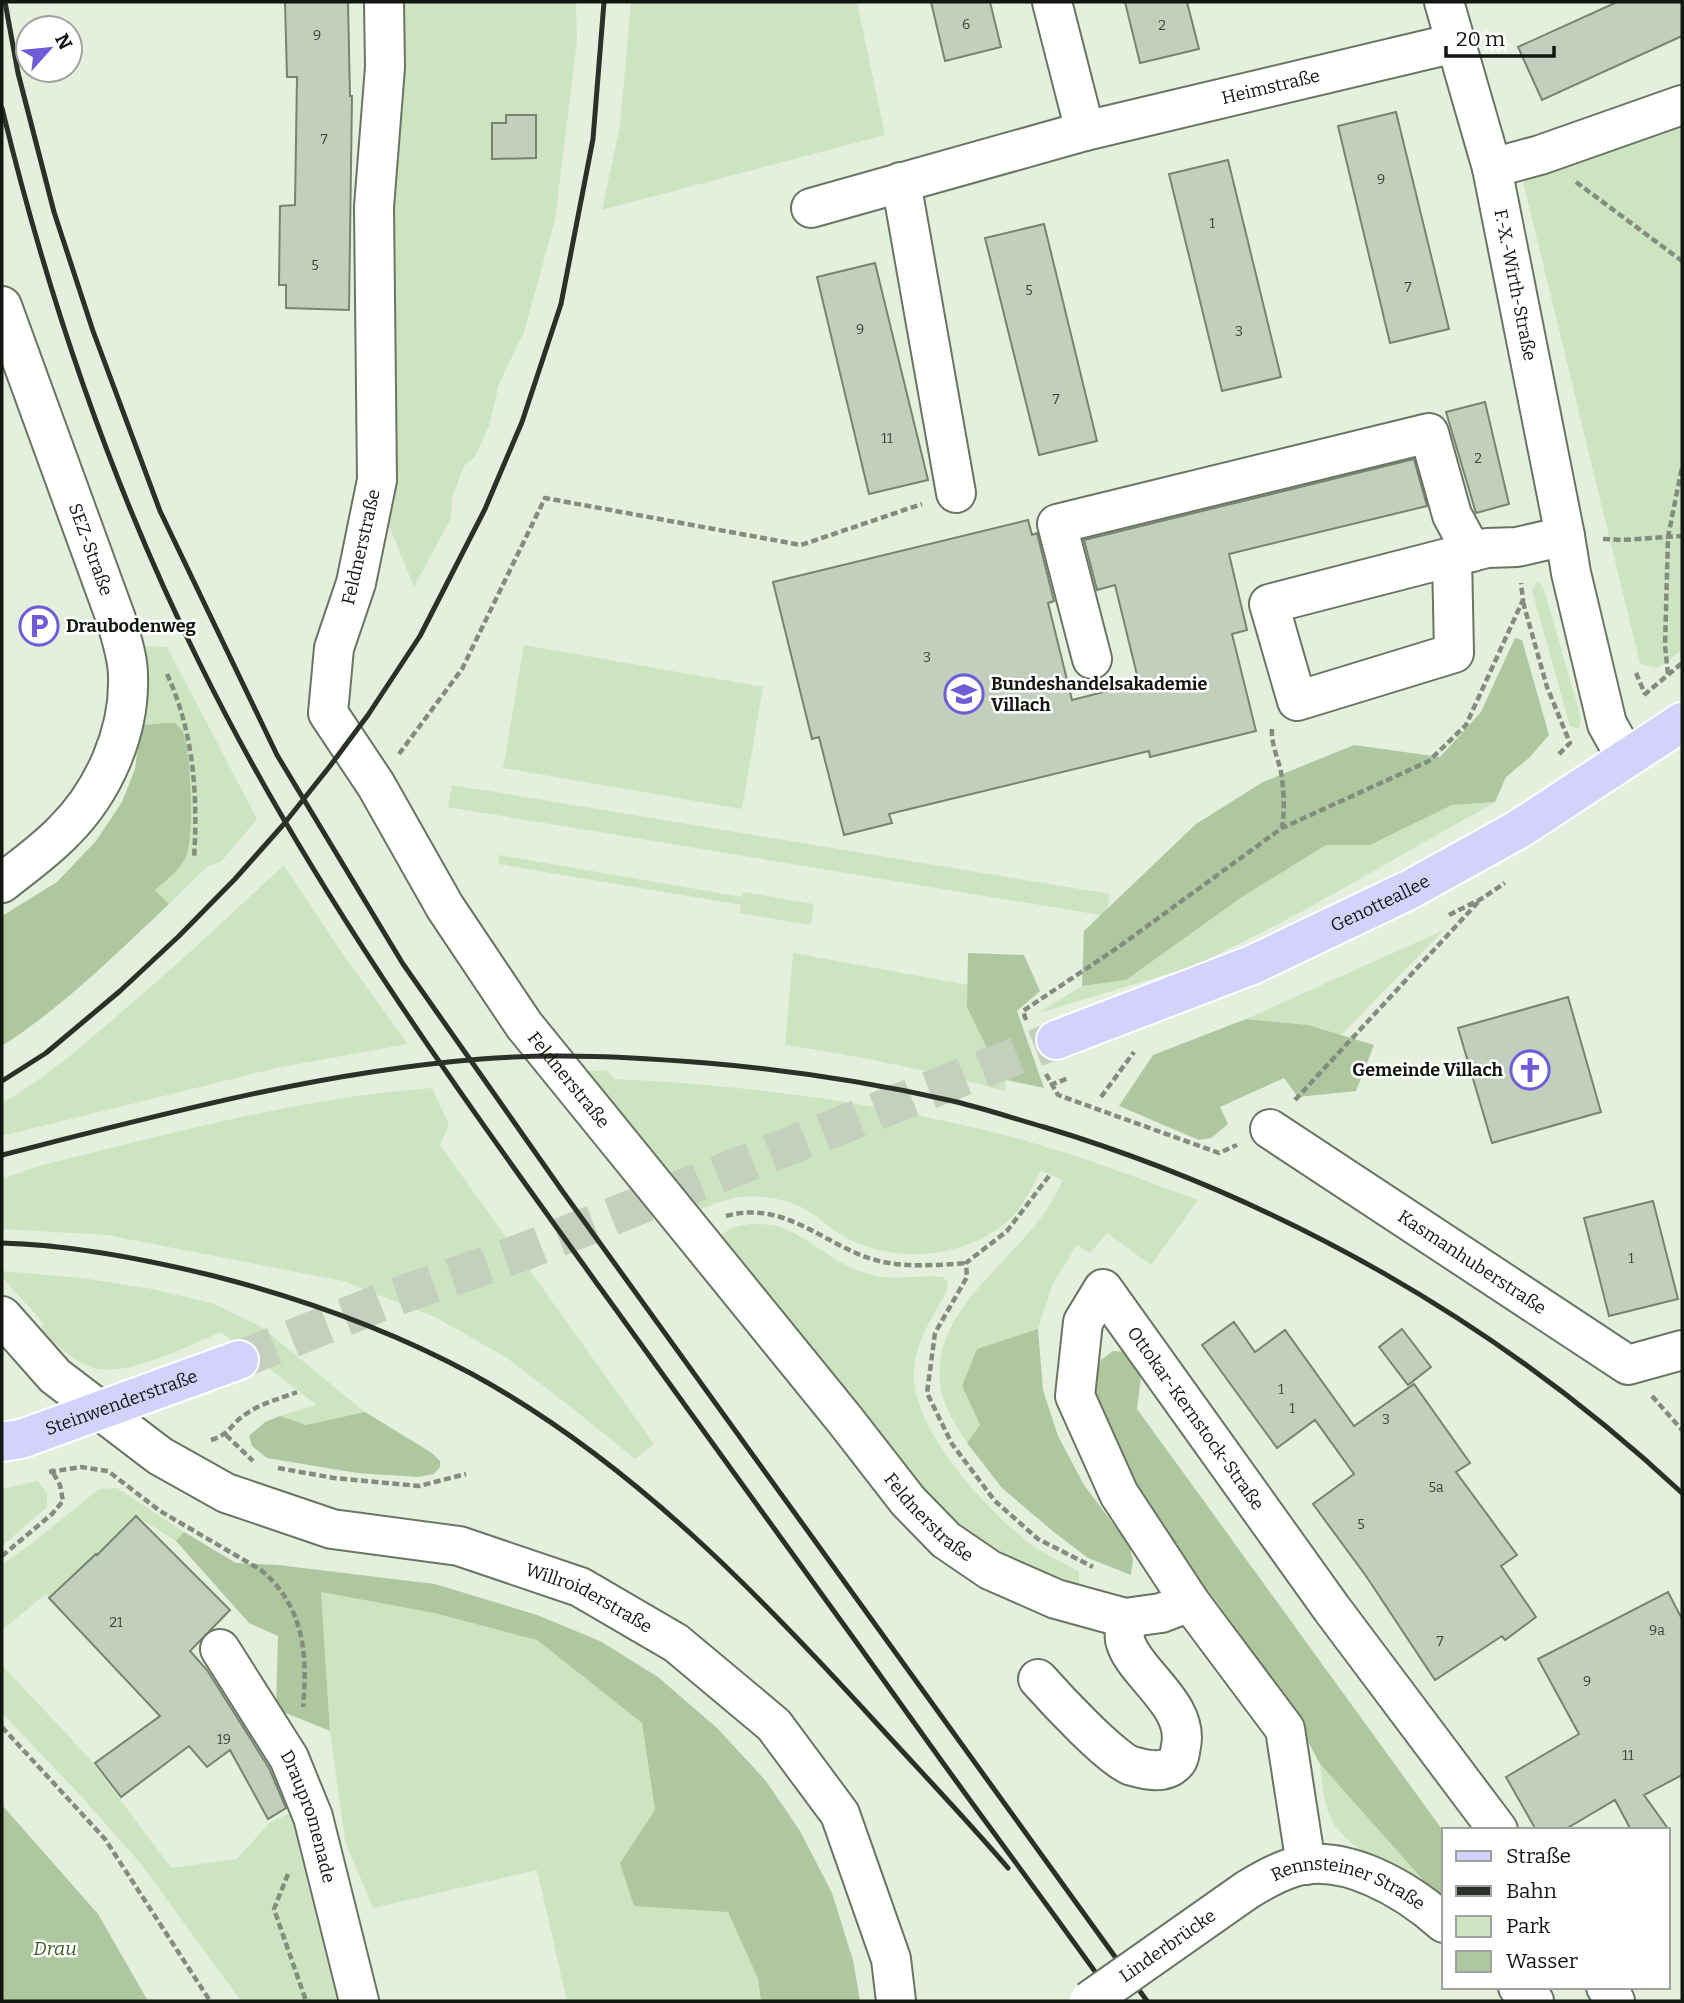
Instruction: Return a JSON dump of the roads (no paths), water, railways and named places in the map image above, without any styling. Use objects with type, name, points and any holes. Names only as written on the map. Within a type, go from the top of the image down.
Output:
[{"type":"main road","name":"Genotteallee","points":[[1043,1045],[1252,965],[1409,890],[1518,829],[1682,722]]},
{"type":"main road","name":"Steinwenderstraße","points":[[2,1442],[21,1439],[239,1360]]},
{"type":"street","name":"Feldnerstraße","points":[[384,2],[385,67],[374,207],[377,480],[356,583],[334,648],[328,713],[376,785],[445,907],[524,1024],[845,1419],[908,1501],[946,1540],[990,1570],[1056,1599],[1125,1618],[1161,1614],[1190,1602]]},
{"type":"street","points":[[1052,2],[1085,131]]},
{"type":"street","name":"F.-X.-Wirth-Straße","points":[[1444,2],[1492,168],[1571,573],[1607,724],[1626,758]]},
{"type":"street","name":"Heimstraße","points":[[811,208],[1085,131],[1455,43]]},
{"type":"street","points":[[1492,168],[1540,155],[1682,105]]},
{"type":"street","points":[[901,182],[956,493]]},
{"type":"street","name":"SEZ-Straße","points":[[2,306],[122,642],[128,677],[125,710],[115,748],[101,783],[78,817],[62,834],[2,883]]},
{"type":"street","points":[[1092,659],[1057,524],[1429,433],[1462,555],[1454,653],[1297,701],[1269,604],[1462,555],[1487,548],[1517,547],[1565,536]]},
{"type":"street","name":"Kasmanhuberstraße","points":[[1270,1129],[1628,1365],[1682,1350]]},
{"type":"street","name":"Ottokar-Kernstock-Straße","points":[[1190,1602],[1119,1494],[1074,1396],[1083,1322],[1104,1289],[1332,1609],[1496,1828]]},
{"type":"street","points":[[2,1316],[55,1377],[100,1411]]},
{"type":"street","name":"Willroiderstraße","points":[[100,1411],[160,1456],[226,1493],[332,1529],[459,1546],[580,1587],[676,1643],[774,1725],[840,1814],[891,1959],[896,2001]]},
{"type":"street","points":[[1190,1602],[1285,1729],[1306,1865]]},
{"type":"street","points":[[1038,1679],[1058,1702],[1127,1765],[1151,1771],[1169,1768],[1178,1759],[1183,1738],[1176,1715],[1159,1688],[1133,1656],[1125,1640],[1125,1618]]},
{"type":"street","name":"Draupromenade","points":[[220,1649],[289,1759],[313,1817],[359,2001]]},
{"type":"street","name":"Rennsteiner Straße","points":[[1247,1890],[1291,1868],[1306,1865],[1333,1866],[1362,1872],[1392,1885],[1442,1922]]},
{"type":"street","name":"Linderbrücke","points":[[1089,2001],[1247,1890]]},
{"type":"street","points":[[1520,1989],[1534,2001]]},
{"type":"water","name":"Drau","points":[[2,1805],[98,1914],[148,2001],[2,2001]]},
{"type":"tunnel","points":[[239,1360],[387,1300],[520,1253],[1056,1040]]},
{"type":"railway","points":[[5,2],[18,73],[54,212],[93,331],[160,511],[277,755],[403,964],[563,1192],[1147,2001]]},
{"type":"railway","points":[[2,1081],[46,1053],[120,991],[235,879],[330,766],[368,715],[420,636],[485,509],[522,422],[561,304],[593,139],[604,2]]},
{"type":"railway","points":[[2,108],[40,250],[62,320],[85,390],[138,528],[199,662],[287,826],[386,984],[492,1138],[1116,2001]]},
{"type":"railway","points":[[2,1155],[239,1097],[359,1074],[481,1059],[594,1056],[707,1063],[828,1077],[918,1094],[996,1113],[1132,1156],[1219,1191],[1303,1230],[1384,1274],[1463,1322],[1539,1375],[1612,1432],[1682,1493]]},
{"type":"railway","points":[[2,1243],[83,1250],[136,1259],[214,1276],[281,1295],[410,1343],[472,1374],[530,1408],[639,1489],[740,1580],[834,1677],[1008,1868]]},
{"type":"place","name":"Draubodenweg","points":[[39,626]]},
{"type":"place","name":"Bundeshandelsakademie Villach","points":[[964,694]]},
{"type":"place","name":"Gemeinde Villach","points":[[1530,1070]]}]
